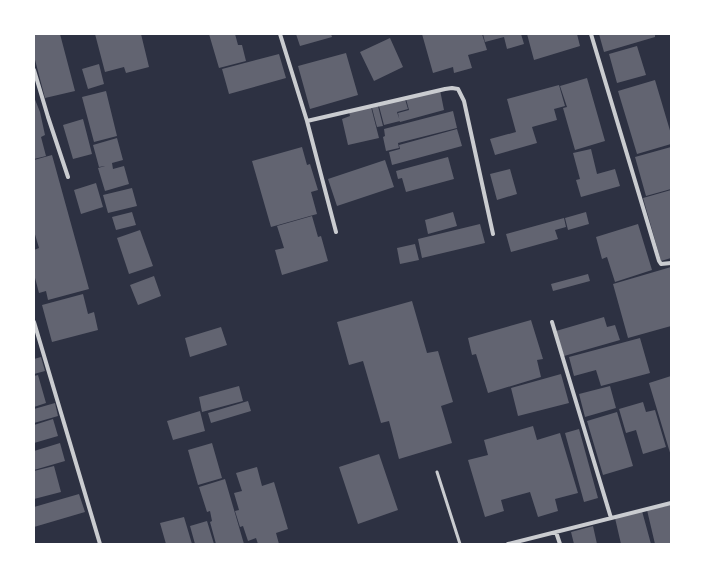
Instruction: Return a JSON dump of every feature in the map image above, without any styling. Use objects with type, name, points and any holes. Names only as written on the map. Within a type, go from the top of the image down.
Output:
[{"type":"street","points":[[280,34],[307,121],[336,232]]},
{"type":"street","points":[[591,34],[659,261],[661,264],[671,263]]},
{"type":"street","points":[[34,70],[68,177]]},
{"type":"street","points":[[307,121],[446,89],[458,89],[464,100],[493,234]]},
{"type":"street","points":[[34,322],[100,544]]},
{"type":"street","points":[[552,322],[611,518]]},
{"type":"street","points":[[508,544],[671,503]]},
{"type":"street","points":[[556,532],[560,544]]},
{"type":"lane","points":[[437,472],[460,544]]},
{"type":"building","points":[[34,34],[60,34],[75,91],[45,98],[34,56]]},
{"type":"building","points":[[95,34],[141,34],[149,67],[126,73],[124,67],[105,72]]},
{"type":"building","points":[[209,34],[235,34],[238,45],[242,45],[246,61],[219,68]]},
{"type":"building","points":[[296,34],[331,34],[332,37],[300,46]]},
{"type":"building","points":[[422,34],[482,34],[487,50],[468,55],[472,68],[454,73],[453,67],[433,73]]},
{"type":"building","points":[[483,34],[521,34],[524,44],[507,49],[504,37],[485,42]]},
{"type":"building","points":[[527,34],[577,34],[580,46],[534,60]]},
{"type":"building","points":[[599,34],[655,34],[655,37],[604,52]]},
{"type":"building","points":[[390,38],[403,67],[374,81],[360,52]]},
{"type":"building","points":[[637,46],[646,75],[617,83],[609,54]]},
{"type":"building","points":[[346,53],[358,95],[310,109],[298,66]]},
{"type":"building","points":[[279,54],[286,78],[229,94],[222,69]]},
{"type":"building","points":[[99,64],[104,84],[88,89],[82,69]]},
{"type":"building","points":[[587,78],[605,141],[575,150],[563,108],[567,107],[560,86]]},
{"type":"building","points":[[655,80],[671,134],[671,144],[637,154],[618,91]]},
{"type":"building","points":[[559,85],[565,106],[554,109],[557,120],[532,127],[537,143],[495,155],[490,139],[516,132],[507,99]]},
{"type":"building","points":[[440,90],[444,110],[400,122],[398,113],[409,110],[406,99]]},
{"type":"building","points":[[106,91],[117,136],[94,142],[82,97]]},
{"type":"building","points":[[34,97],[40,112],[45,135],[41,137],[46,156],[34,159]]},
{"type":"building","points":[[405,99],[408,109],[397,112],[400,121],[384,125],[379,106]]},
{"type":"building","points":[[378,106],[383,126],[377,127],[372,108]]},
{"type":"building","points":[[371,107],[379,138],[348,145],[342,119],[350,116],[349,112]]},
{"type":"building","points":[[453,111],[457,128],[398,143],[399,148],[386,151],[383,137],[385,136],[384,129]]},
{"type":"building","points":[[83,119],[92,154],[73,159],[63,125]]},
{"type":"building","points":[[457,129],[462,146],[392,165],[389,152],[400,149],[399,145]]},
{"type":"building","points":[[117,138],[123,160],[112,163],[113,169],[124,166],[129,184],[105,191],[98,168],[105,166],[99,167],[93,145]]},
{"type":"building","points":[[302,147],[307,165],[310,164],[318,190],[311,192],[317,214],[271,227],[252,161]]},
{"type":"building","points":[[671,147],[671,189],[646,196],[635,157]]},
{"type":"building","points":[[591,149],[597,174],[615,169],[620,186],[581,197],[576,180],[580,179],[573,153]]},
{"type":"building","points":[[52,155],[89,289],[48,300],[46,291],[39,293],[34,274],[34,250],[39,248],[34,231],[34,160]]},
{"type":"building","points":[[448,157],[454,179],[406,192],[402,178],[398,179],[396,171]]},
{"type":"building","points":[[385,160],[394,187],[337,206],[328,179]]},
{"type":"building","points":[[510,169],[517,194],[497,200],[490,174]]},
{"type":"building","points":[[96,183],[103,207],[81,214],[74,190]]},
{"type":"building","points":[[132,188],[137,206],[108,213],[103,195]]},
{"type":"building","points":[[671,190],[671,258],[661,261],[643,198]]},
{"type":"building","points":[[132,212],[136,225],[116,230],[112,217]]},
{"type":"building","points":[[453,212],[457,226],[428,234],[425,220]]},
{"type":"building","points":[[586,212],[589,224],[568,230],[565,218]]},
{"type":"building","points":[[312,216],[318,237],[321,236],[328,261],[282,275],[275,250],[284,248],[277,226]]},
{"type":"building","points":[[564,218],[566,227],[555,230],[558,239],[511,252],[506,234]]},
{"type":"building","points":[[480,224],[485,243],[422,258],[418,239]]},
{"type":"building","points":[[638,224],[652,270],[615,282],[607,257],[602,259],[596,237]]},
{"type":"building","points":[[140,230],[153,266],[129,274],[117,238]]},
{"type":"building","points":[[415,244],[419,260],[400,264],[397,248]]},
{"type":"building","points":[[671,267],[671,326],[628,338],[613,284]]},
{"type":"building","points":[[588,274],[590,281],[553,291],[551,284]]},
{"type":"building","points":[[154,276],[161,296],[138,305],[130,285]]},
{"type":"building","points":[[83,294],[88,314],[94,312],[98,330],[52,342],[42,305]]},
{"type":"building","points":[[412,301],[427,353],[438,351],[453,402],[441,406],[452,443],[399,459],[389,421],[381,423],[363,361],[349,365],[337,322]]},
{"type":"building","points":[[604,317],[607,327],[615,325],[620,340],[564,356],[556,331]]},
{"type":"building","points":[[531,320],[543,359],[537,360],[541,377],[488,393],[476,354],[472,355],[468,338]]},
{"type":"building","points":[[221,327],[227,345],[190,357],[185,338]]},
{"type":"building","points":[[640,338],[650,373],[601,386],[596,370],[574,376],[569,357]]},
{"type":"building","points":[[41,357],[45,371],[34,374],[34,359]]},
{"type":"building","points":[[561,374],[569,403],[518,416],[511,388]]},
{"type":"building","points":[[38,375],[46,403],[34,407],[34,376]]},
{"type":"building","points":[[671,376],[671,456],[649,383]]},
{"type":"building","points":[[239,386],[243,401],[202,412],[199,397]]},
{"type":"building","points":[[610,386],[616,408],[585,417],[579,394]]},
{"type":"building","points":[[248,401],[251,411],[211,423],[208,413]]},
{"type":"building","points":[[643,402],[646,412],[655,410],[666,447],[643,454],[636,430],[626,433],[619,409]]},
{"type":"building","points":[[55,403],[58,416],[34,423],[34,409]]},
{"type":"building","points":[[200,411],[205,431],[173,440],[167,421]]},
{"type":"building","points":[[617,412],[633,466],[603,475],[587,421]]},
{"type":"building","points":[[53,419],[58,436],[34,443],[34,425]]},
{"type":"building","points":[[533,426],[537,440],[560,433],[578,493],[555,499],[558,511],[538,517],[530,492],[501,500],[504,511],[485,517],[468,460],[488,455],[484,440]]},
{"type":"building","points":[[579,429],[598,498],[584,502],[565,433]]},
{"type":"building","points":[[60,443],[65,461],[34,470],[34,451]]},
{"type":"building","points":[[212,443],[222,478],[198,485],[188,450]]},
{"type":"building","points":[[379,454],[398,510],[358,524],[339,467]]},
{"type":"building","points":[[54,466],[61,492],[34,499],[34,471]]},
{"type":"building","points":[[257,467],[262,486],[274,482],[288,529],[276,533],[279,544],[258,544],[256,538],[248,541],[243,526],[240,527],[235,511],[239,510],[234,493],[242,491],[236,473]]},
{"type":"building","points":[[225,479],[244,544],[216,544],[210,522],[212,521],[210,511],[207,512],[199,487]]},
{"type":"building","points":[[79,494],[85,512],[34,527],[34,507]]},
{"type":"building","points":[[671,505],[671,544],[655,544],[647,510]]},
{"type":"building","points":[[642,511],[651,544],[621,544],[615,518]]},
{"type":"building","points":[[184,517],[192,544],[166,544],[160,523]]},
{"type":"building","points":[[207,521],[214,544],[195,544],[190,526]]},
{"type":"building","points":[[593,526],[597,544],[574,544],[571,532]]}]
